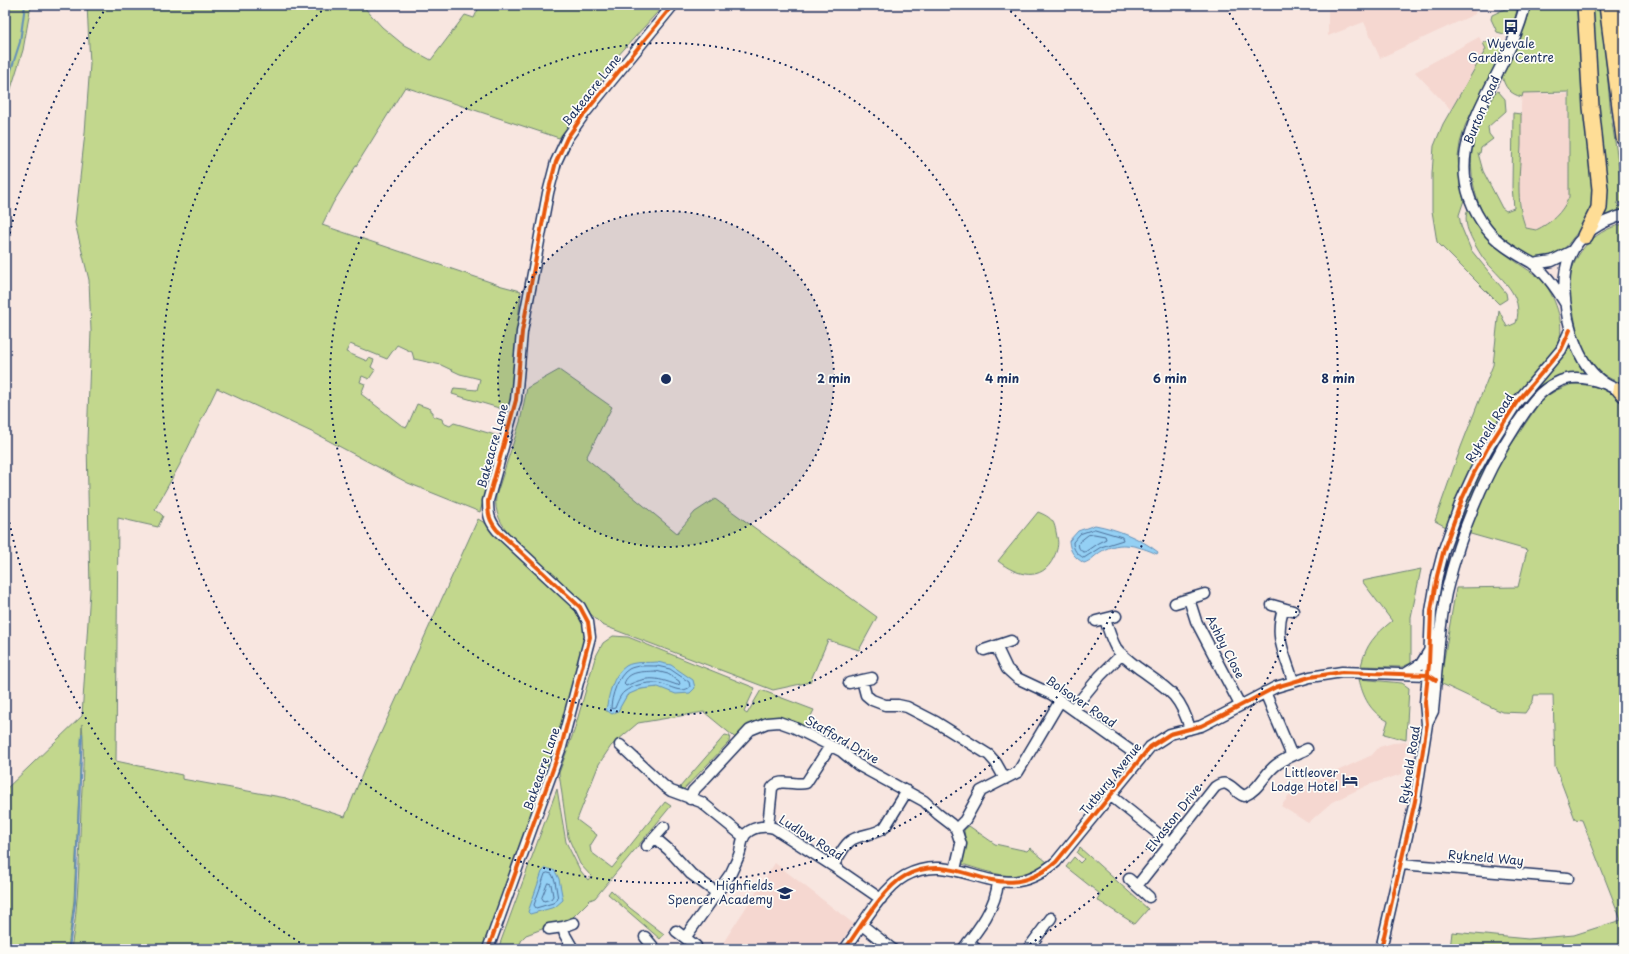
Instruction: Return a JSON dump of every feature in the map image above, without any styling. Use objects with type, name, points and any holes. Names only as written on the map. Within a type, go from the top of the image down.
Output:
[{"type":"highway","points":[[1585,5],[1591,107],[1600,189],[1599,208],[1585,236]]},
{"type":"highway","points":[[1607,5],[1624,138]]},
{"type":"highway","points":[[1618,5],[1624,65]]},
{"type":"street","name":"Bakeacre Lane","points":[[488,949],[561,747],[590,637],[588,622],[580,607],[497,530],[491,522],[488,512],[488,501],[516,400],[522,332],[548,193],[556,162],[567,138],[584,114],[672,5]]},
{"type":"street","name":"Burton Road","points":[[1525,5],[1512,43],[1473,124],[1465,151],[1464,171],[1466,188],[1471,201],[1487,229],[1508,249],[1533,264],[1552,282],[1565,302]]},
{"type":"street","points":[[1623,392],[1603,383],[1581,359],[1574,345],[1565,302],[1565,272],[1572,251],[1585,236],[1603,223],[1624,215]]},
{"type":"street","points":[[1533,264],[1552,261],[1572,251]]},
{"type":"street","name":"Rykneld Road","points":[[1430,679],[1429,651],[1431,611],[1440,567],[1455,518],[1474,473],[1501,425],[1525,392],[1561,350],[1570,330]]},
{"type":"street","name":"Rykneld Road","points":[[1381,949],[1415,801],[1427,724],[1425,703],[1442,616],[1454,560],[1477,496],[1497,456],[1530,405],[1540,394],[1549,387],[1561,381],[1572,379],[1587,379],[1603,383]]},
{"type":"street","points":[[1175,603],[1205,594]]},
{"type":"street","name":"Ashby Close","points":[[1190,599],[1196,621],[1240,705]]},
{"type":"street","points":[[1272,605],[1293,611]]},
{"type":"street","points":[[1283,609],[1279,621],[1279,638],[1293,681]]},
{"type":"street","points":[[1116,616],[1100,620],[1117,648],[1122,654],[1171,692],[1183,707],[1190,729]]},
{"type":"street","points":[[984,650],[1011,641]]},
{"type":"street","name":"Bolsover Road","points":[[996,646],[1007,669],[1017,678],[1051,694],[1141,758]]},
{"type":"street","points":[[1404,675],[1421,664],[1429,651]]},
{"type":"street","points":[[1073,709],[1100,676],[1122,654]]},
{"type":"street","name":"Tutbury Avenue","points":[[845,949],[881,899],[898,881],[921,870],[936,868],[955,870],[987,880],[1012,883],[1034,878],[1056,862],[1150,746],[1170,734],[1190,729],[1211,721],[1265,692],[1293,681],[1316,676],[1342,672],[1404,675],[1416,682],[1430,679]]},
{"type":"street","points":[[849,682],[867,679],[866,695],[872,700],[885,705],[907,707],[936,722],[989,755],[996,762],[1005,779]]},
{"type":"street","points":[[1265,692],[1292,756]]},
{"type":"street","points":[[955,870],[961,844],[960,837],[956,829],[965,820],[981,791],[1018,772],[1060,701]]},
{"type":"street","name":"Stafford Drive","points":[[690,798],[693,791],[750,730],[760,725],[779,722],[830,746],[858,764],[924,801],[956,829]]},
{"type":"street","points":[[620,746],[664,786],[671,791],[700,802],[710,808],[744,836],[736,863],[725,882],[685,938]]},
{"type":"street","points":[[768,826],[772,788],[775,784],[779,782],[806,784],[830,746]]},
{"type":"street","name":"Elvaston Drive","points":[[1137,886],[1215,787],[1221,782],[1225,782],[1239,794],[1244,796],[1255,789],[1275,765],[1307,749]]},
{"type":"street","points":[[834,866],[849,842],[854,839],[881,831],[885,827],[907,791]]},
{"type":"street","points":[[1110,795],[1171,844]]},
{"type":"street","name":"Ludlow Road","points":[[744,836],[750,831],[758,828],[768,826],[774,828],[834,866],[881,899]]},
{"type":"street","points":[[647,846],[664,827]]},
{"type":"street","points":[[655,838],[669,850],[691,874],[717,893]]},
{"type":"street","name":"Rykneld Way","points":[[1401,864],[1568,878]]},
{"type":"street","points":[[1129,879],[1149,897]]},
{"type":"street","points":[[969,947],[992,906],[997,893],[998,882]]},
{"type":"street","points":[[1028,949],[1051,918]]},
{"type":"street","points":[[550,929],[563,927],[574,923]]},
{"type":"street","points":[[862,925],[892,949]]},
{"type":"street","points":[[563,927],[572,949]]},
{"type":"street","points":[[676,931],[696,946]]},
{"type":"street","points":[[646,938],[653,948]]},
{"type":"shaded area","points":[[1328,5],[1476,5],[1475,14],[1380,58],[1364,22],[1328,36]]},
{"type":"shaded area","points":[[1479,37],[1486,49],[1451,110],[1415,72]]},
{"type":"shaded area","points":[[1522,93],[1568,94],[1569,197],[1565,206],[1551,222],[1536,230],[1526,228],[1518,190]]},
{"type":"shaded area","name":"Littleover Lodge Hotel","points":[[1407,742],[1402,774],[1368,785],[1332,802],[1308,823],[1281,806],[1289,796],[1298,789],[1372,755],[1379,747],[1393,743]]},
{"type":"shaded area","name":"Highfields Spencer Academy","points":[[775,863],[854,924],[836,949],[719,949]]},
{"type":"green space","points":[[5,5],[31,5],[23,50],[5,108]]},
{"type":"green space","points":[[87,5],[362,5],[382,27],[405,46],[431,60],[465,15],[474,18],[480,5],[664,5],[615,59],[603,75],[597,90],[559,138],[405,87],[333,203],[322,225],[502,286],[521,291],[509,411],[452,394],[454,388],[477,390],[480,379],[460,374],[441,365],[414,359],[412,352],[397,345],[387,359],[350,344],[346,352],[367,361],[369,358],[374,360],[371,367],[375,370],[369,379],[362,376],[360,382],[365,384],[361,394],[401,425],[407,427],[417,404],[431,409],[433,416],[442,419],[443,423],[450,426],[454,423],[502,437],[480,512],[408,483],[316,434],[217,388],[179,466],[155,509],[163,516],[158,527],[118,518],[116,761],[182,775],[182,779],[286,798],[345,817],[364,770],[478,519],[497,530],[588,622],[568,724],[487,949],[71,949],[76,914],[78,879],[83,756],[82,724],[74,900],[68,949],[5,949],[5,790],[82,716],[90,590],[87,441],[91,331],[89,280],[75,223],[85,133],[90,64]]},
{"type":"green space","points":[[1533,5],[1581,5],[1593,196],[1588,215],[1581,228],[1561,253],[1549,259],[1539,259],[1526,254],[1504,241],[1495,232],[1487,221],[1476,197],[1472,170],[1473,144],[1475,137],[1494,93],[1498,91],[1505,99],[1506,111],[1488,127],[1489,134],[1493,139],[1481,148],[1480,153],[1478,153],[1483,171],[1502,208],[1506,211],[1514,208],[1512,187],[1513,113],[1521,114],[1519,197],[1520,208],[1526,228],[1536,230],[1556,217],[1569,197],[1569,92],[1523,93],[1522,97],[1514,94],[1508,89],[1504,83],[1502,75],[1518,42],[1530,8],[1540,10],[1541,7]]},
{"type":"green space","points":[[1592,5],[1601,5],[1611,116],[1624,200],[1624,203],[1616,203],[1624,210],[1600,219],[1598,122]]},
{"type":"green space","points":[[1507,8],[1517,10],[1511,27],[1504,34],[1497,32],[1491,19],[1492,15]]},
{"type":"green space","points":[[1493,39],[1500,43],[1502,50],[1465,126],[1460,143],[1458,157],[1460,184],[1464,200],[1459,215],[1461,226],[1471,250],[1506,293],[1507,299],[1499,304],[1437,242],[1432,211],[1434,146],[1443,124],[1486,49],[1483,43]]},
{"type":"green space","points":[[1468,209],[1474,221],[1490,241],[1508,256],[1540,278],[1544,283],[1556,305],[1561,330],[1560,337],[1553,352],[1512,402],[1492,430],[1473,466],[1446,527],[1435,521],[1461,447],[1493,365],[1499,310],[1507,327],[1516,323],[1518,313],[1514,295],[1509,287],[1483,258],[1471,237],[1466,223],[1466,214]]},
{"type":"green space","points":[[1624,224],[1624,384],[1602,373],[1588,358],[1579,339],[1569,291],[1573,267],[1584,247],[1602,232],[1612,227]]},
{"type":"green space","points":[[1569,346],[1581,368],[1587,374],[1541,387],[1461,525],[1458,526],[1457,523],[1460,515],[1484,463],[1516,410]]},
{"type":"green space","points":[[559,370],[612,407],[586,458],[677,533],[695,512],[715,499],[877,617],[859,650],[828,640],[810,682],[773,690],[602,625],[512,537],[499,518],[496,508],[496,496],[520,422],[527,388]]},
{"type":"green space","points":[[1572,384],[1586,385],[1606,390],[1624,401],[1624,949],[1450,949],[1452,932],[1528,939],[1574,935],[1621,920],[1582,820],[1575,819],[1555,766],[1553,695],[1534,695],[1533,701],[1525,713],[1502,712],[1440,683],[1456,588],[1518,587],[1527,550],[1467,533],[1499,463],[1542,399],[1557,390]]},
{"type":"green space","points":[[1038,512],[1048,517],[1054,523],[1058,540],[1057,550],[1049,565],[1043,571],[1036,574],[1021,573],[998,561]]},
{"type":"green space","points":[[1421,569],[1411,617],[1411,663],[1402,667],[1361,666],[1363,658],[1372,640],[1392,621],[1362,581]]},
{"type":"green space","points":[[613,636],[628,637],[755,688],[744,712],[747,714],[761,690],[814,710],[805,728],[783,720],[762,720],[755,724],[738,740],[704,712],[638,723],[611,746],[599,764],[577,820],[597,835],[590,846],[591,852],[612,868],[665,802],[671,806],[595,898],[590,900],[572,918],[526,935],[522,939],[518,949],[498,949],[557,789],[566,842],[580,870],[588,880],[591,876],[580,864],[568,837],[559,773],[574,731],[595,658],[603,643]],"holes":[[[612,686],[657,687],[637,690],[628,695],[618,711],[606,711]]]},
{"type":"green space","points":[[1359,679],[1402,683],[1409,688],[1406,740],[1384,734],[1388,721],[1372,709],[1365,698]]},
{"type":"green space","points":[[725,735],[730,736],[729,742],[683,790],[680,787]]},
{"type":"green space","points":[[969,826],[995,844],[1027,851],[1030,848],[1047,862],[1038,870],[1018,876],[984,871],[962,864],[966,845],[964,830]]},
{"type":"green space","points":[[1080,848],[1148,909],[1135,924],[1097,900],[1100,894],[1066,867],[1074,857],[1080,863],[1084,859],[1077,853]]},
{"type":"green space","points":[[611,890],[630,908],[664,934],[660,939],[608,894]]},
{"type":"water","points":[[1095,525],[1128,535],[1144,542],[1158,552],[1157,554],[1130,545],[1116,546],[1102,551],[1084,563],[1073,554],[1069,541],[1078,531]]},
{"type":"water","points":[[657,662],[671,665],[693,680],[695,688],[690,693],[676,694],[658,687],[641,689],[627,695],[618,711],[612,714],[606,710],[614,680],[621,670],[633,663]]},
{"type":"water","points":[[546,868],[555,871],[559,879],[563,900],[555,907],[530,914],[528,912],[542,872]]},
{"type":"waterway","points":[[5,89],[20,42],[25,5]]},
{"type":"waterway","points":[[69,949],[75,902],[82,734]]},
{"type":"cycle path","points":[[488,949],[561,747],[590,637],[588,622],[580,607],[497,530],[492,523],[488,510],[488,501],[516,400],[522,332],[548,193],[556,162],[567,138],[584,114],[673,5]]},
{"type":"cycle path","points":[[1381,949],[1415,801],[1427,724],[1425,703],[1429,664],[1431,611],[1437,576],[1444,549],[1462,499],[1487,449],[1517,402],[1561,350],[1570,330]]},
{"type":"cycle path","points":[[845,949],[880,899],[888,890],[905,876],[925,869],[944,868],[997,881],[1015,881],[1035,876],[1056,862],[1150,747],[1170,734],[1201,726],[1276,687],[1310,677],[1342,672],[1428,675],[1436,680]]},
{"type":"place","name":"Wyevale Garden Centre","points":[[1511,27]]},
{"type":"place","name":"Littleover Lodge Hotel","points":[[1350,780]]},
{"type":"place","name":"Highfields Spencer Academy","points":[[785,893]]}]
